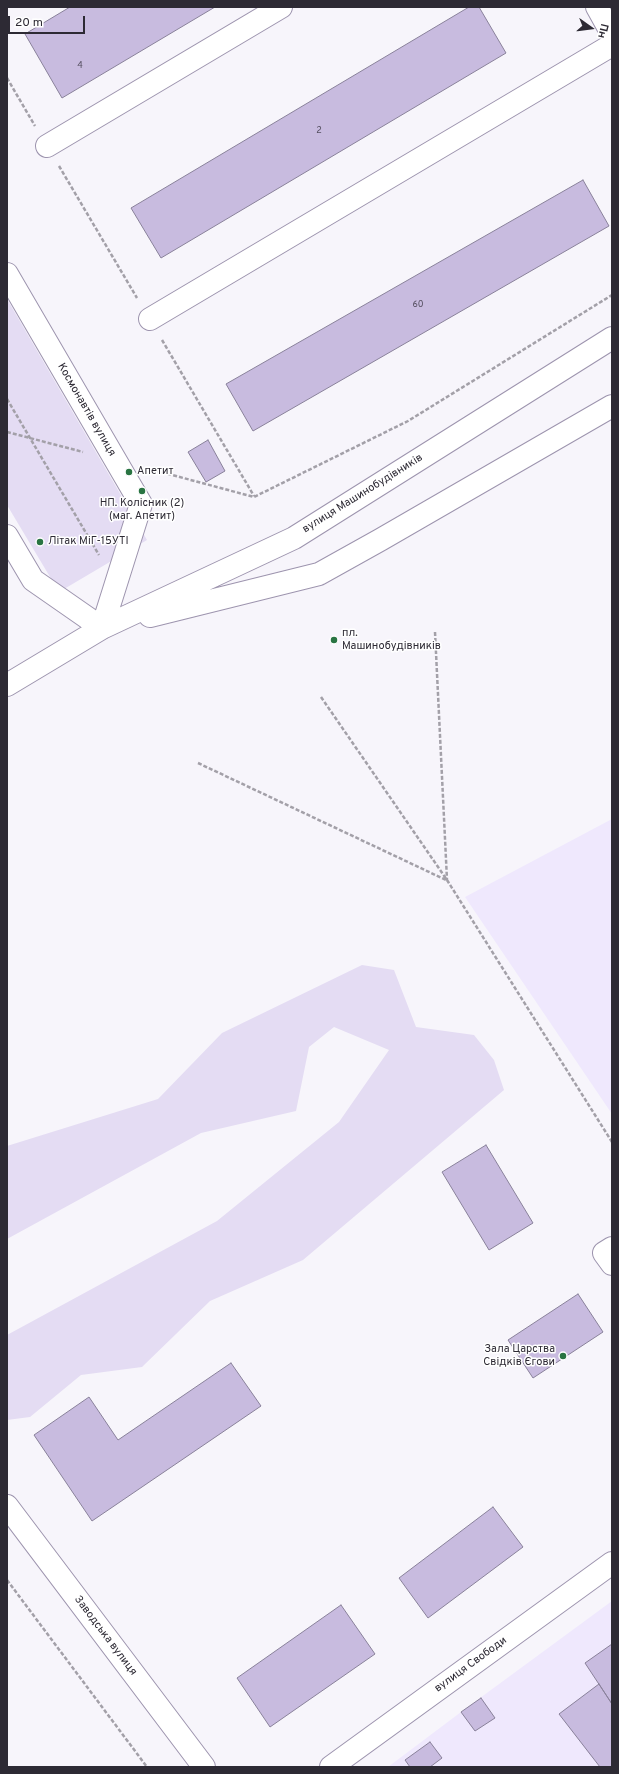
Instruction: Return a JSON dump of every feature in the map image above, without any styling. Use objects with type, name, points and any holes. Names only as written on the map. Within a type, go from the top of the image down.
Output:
[{"type":"street","points":[[47,146],[280,7]]},
{"type":"street","points":[[597,7],[612,34]]},
{"type":"street","points":[[150,319],[612,45]]},
{"type":"street","name":"Космонавтів вулиця","points":[[7,274],[141,504],[102,628]]},
{"type":"street","name":"вулиця Машинобудівників","points":[[7,685],[102,628],[294,538],[612,338]]},
{"type":"street","name":"вулиця Машинобудівників","points":[[102,628],[319,574],[612,406]]},
{"type":"street","points":[[7,536],[33,580],[102,628]]},
{"type":"street","points":[[612,1248],[604,1253],[612,1264]]},
{"type":"street","name":"Заводська вулиця","points":[[7,1506],[204,1767]]},
{"type":"street","name":"вулиця Свободи","points":[[331,1767],[612,1563]]},
{"type":"path","points":[[7,78],[254,497],[408,421],[612,295]]},
{"type":"path","points":[[7,399],[101,559]]},
{"type":"path","points":[[435,632],[447,880]]},
{"type":"path","points":[[321,696],[447,880],[612,1142]]},
{"type":"path","points":[[198,763],[447,880]]},
{"type":"path","points":[[7,1580],[147,1767]]},
{"type":"shaded area","points":[[7,299],[147,540],[59,592],[7,505]]},
{"type":"shaded area","points":[[612,819],[612,1114],[465,897]]},
{"type":"shaded area","points":[[362,965],[394,970],[416,1027],[474,1035],[494,1060],[504,1090],[303,1260],[210,1301],[142,1367],[81,1375],[30,1417],[7,1420],[7,1335],[217,1221],[339,1122],[389,1050],[334,1027],[309,1047],[296,1111],[201,1133],[7,1239],[7,1146],[158,1099],[222,1033]]},
{"type":"shaded area","points":[[612,1601],[612,1767],[388,1767],[461,1712]]},
{"type":"building","points":[[70,7],[215,7],[62,98],[25,34]]},
{"type":"building","points":[[469,7],[479,7],[506,53],[161,258],[131,208]]},
{"type":"building","points":[[583,180],[609,226],[253,431],[226,384]]},
{"type":"building","points":[[208,440],[225,471],[206,482],[188,452]]},
{"type":"building","points":[[486,1145],[533,1223],[489,1250],[442,1172]]},
{"type":"building","points":[[578,1294],[603,1332],[533,1378],[508,1340]]},
{"type":"building","points":[[231,1363],[261,1406],[92,1521],[34,1435],[89,1397],[118,1440]]},
{"type":"building","points":[[493,1507],[523,1547],[428,1618],[399,1578]]},
{"type":"building","points":[[341,1605],[375,1654],[270,1727],[237,1678]]},
{"type":"building","points":[[612,1644],[612,1704],[585,1663]]},
{"type":"building","points":[[599,1684],[612,1704],[612,1767],[600,1767],[559,1714]]},
{"type":"building","points":[[481,1698],[495,1718],[475,1731],[461,1712]]},
{"type":"building","points":[[430,1742],[442,1758],[430,1767],[410,1767],[405,1760]]},
{"type":"place","name":"Апетит","points":[[129,472]]},
{"type":"place","name":"НП. Колісник (2) (маг. Апетит)","points":[[142,491]]},
{"type":"place","name":"Літак МіГ-15УТІ","points":[[40,542]]},
{"type":"place","name":"пл. Машинобудівників","points":[[334,640]]},
{"type":"place","name":"Зала Царства Свідків Єгови","points":[[563,1356]]}]
